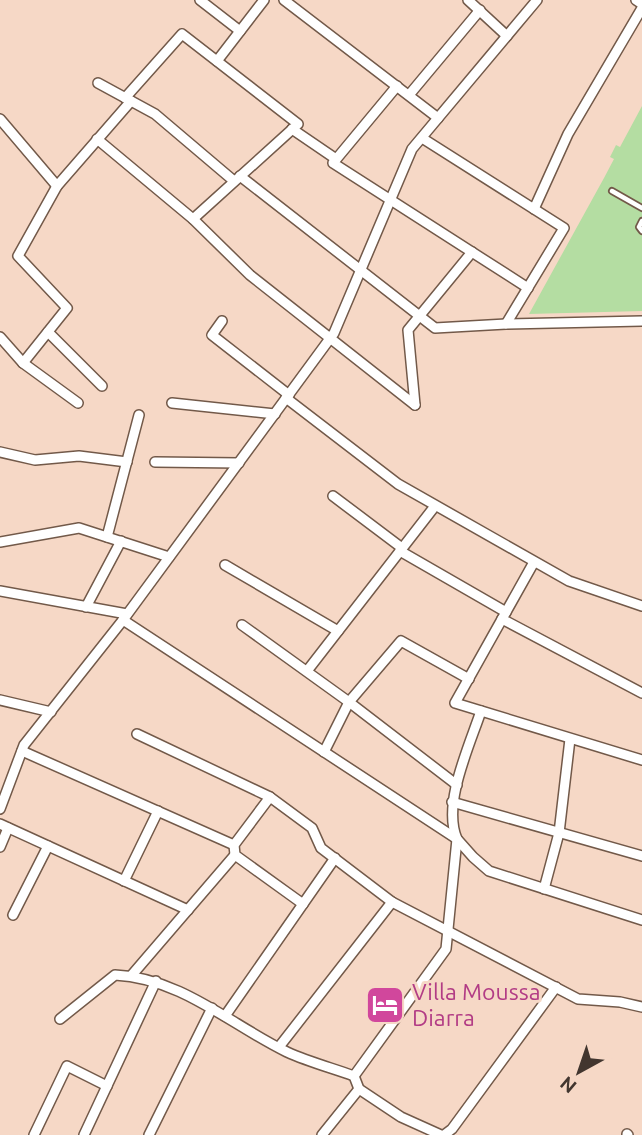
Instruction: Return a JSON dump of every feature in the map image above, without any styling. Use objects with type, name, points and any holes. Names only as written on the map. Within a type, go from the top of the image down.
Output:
[{"type":"street","points":[[200,0],[240,31]]},
{"type":"street","points":[[217,61],[264,0]]},
{"type":"street","points":[[284,0],[438,118]]},
{"type":"street","points":[[468,0],[507,36]]},
{"type":"street","points":[[0,809],[22,751],[125,617],[330,338],[412,149],[537,0]]},
{"type":"street","points":[[534,209],[568,134],[642,6],[636,0]]},
{"type":"street","points":[[409,95],[480,10]]},
{"type":"street","points":[[23,363],[67,308],[18,256],[57,186],[182,34],[298,124],[193,219]]},
{"type":"street","points":[[98,83],[155,114],[435,328],[642,321]]},
{"type":"street","points":[[397,86],[333,163],[528,288]]},
{"type":"street","points":[[0,119],[57,186]]},
{"type":"street","points":[[292,129],[336,159]]},
{"type":"street","points":[[422,138],[564,228],[506,324]]},
{"type":"street","points":[[97,139],[193,219],[250,275],[415,405],[408,330],[472,252]]},
{"type":"street","points":[[222,321],[212,335],[398,484],[569,581],[642,606]]},
{"type":"street","points":[[48,332],[102,386]]},
{"type":"street","points":[[0,337],[23,363],[78,403]]},
{"type":"street","points":[[172,403],[275,414]]},
{"type":"street","points":[[107,537],[139,415]]},
{"type":"street","points":[[0,452],[35,460],[79,456],[127,462]]},
{"type":"street","points":[[155,462],[239,463]]},
{"type":"street","points":[[333,496],[401,550],[504,616],[642,693]]},
{"type":"street","points":[[307,671],[435,506]]},
{"type":"street","points":[[0,542],[79,528],[169,557]]},
{"type":"street","points":[[86,607],[121,541]]},
{"type":"street","points":[[534,562],[455,703],[642,760]]},
{"type":"street","points":[[225,565],[338,631]]},
{"type":"street","points":[[0,591],[125,617],[457,839],[489,870],[642,920]]},
{"type":"street","points":[[242,625],[349,702],[457,785]]},
{"type":"street","points":[[324,752],[349,702],[401,641],[469,679]]},
{"type":"street","points":[[0,700],[51,712]]},
{"type":"street","points":[[354,1076],[446,949],[457,839],[451,826],[452,802],[481,711]]},
{"type":"street","points":[[136,734],[270,797],[312,828],[321,848],[392,902],[578,999],[620,1002],[642,1007]]},
{"type":"street","points":[[544,889],[559,833],[570,739]]},
{"type":"street","points":[[22,751],[158,811],[235,850],[303,904]]},
{"type":"street","points":[[131,976],[235,850],[270,797]]},
{"type":"street","points":[[452,802],[642,856]]},
{"type":"street","points":[[124,881],[158,811]]},
{"type":"street","points":[[0,847],[4,826],[188,910]]},
{"type":"street","points":[[13,915],[48,846]]},
{"type":"street","points":[[225,1016],[335,858]]},
{"type":"street","points":[[279,1047],[392,902]]},
{"type":"street","points":[[60,1019],[115,975],[156,981],[279,1047],[354,1076],[359,1088],[401,1117],[443,1135],[452,1129],[556,987]]},
{"type":"street","points":[[84,1135],[156,981]]},
{"type":"street","points":[[149,1135],[212,1009]]},
{"type":"street","points":[[34,1135],[67,1066],[107,1086]]},
{"type":"street","points":[[322,1135],[359,1088]]},
{"type":"lane","points":[[612,191],[642,208]]},
{"type":"lane","points":[[642,221],[639,227],[642,231]]},
{"type":"green space","points":[[642,106],[642,311],[529,314],[614,159],[610,157],[616,145],[620,147]]},
{"type":"place","name":"Villa Moussa Diarra","points":[[385,1005]]}]
